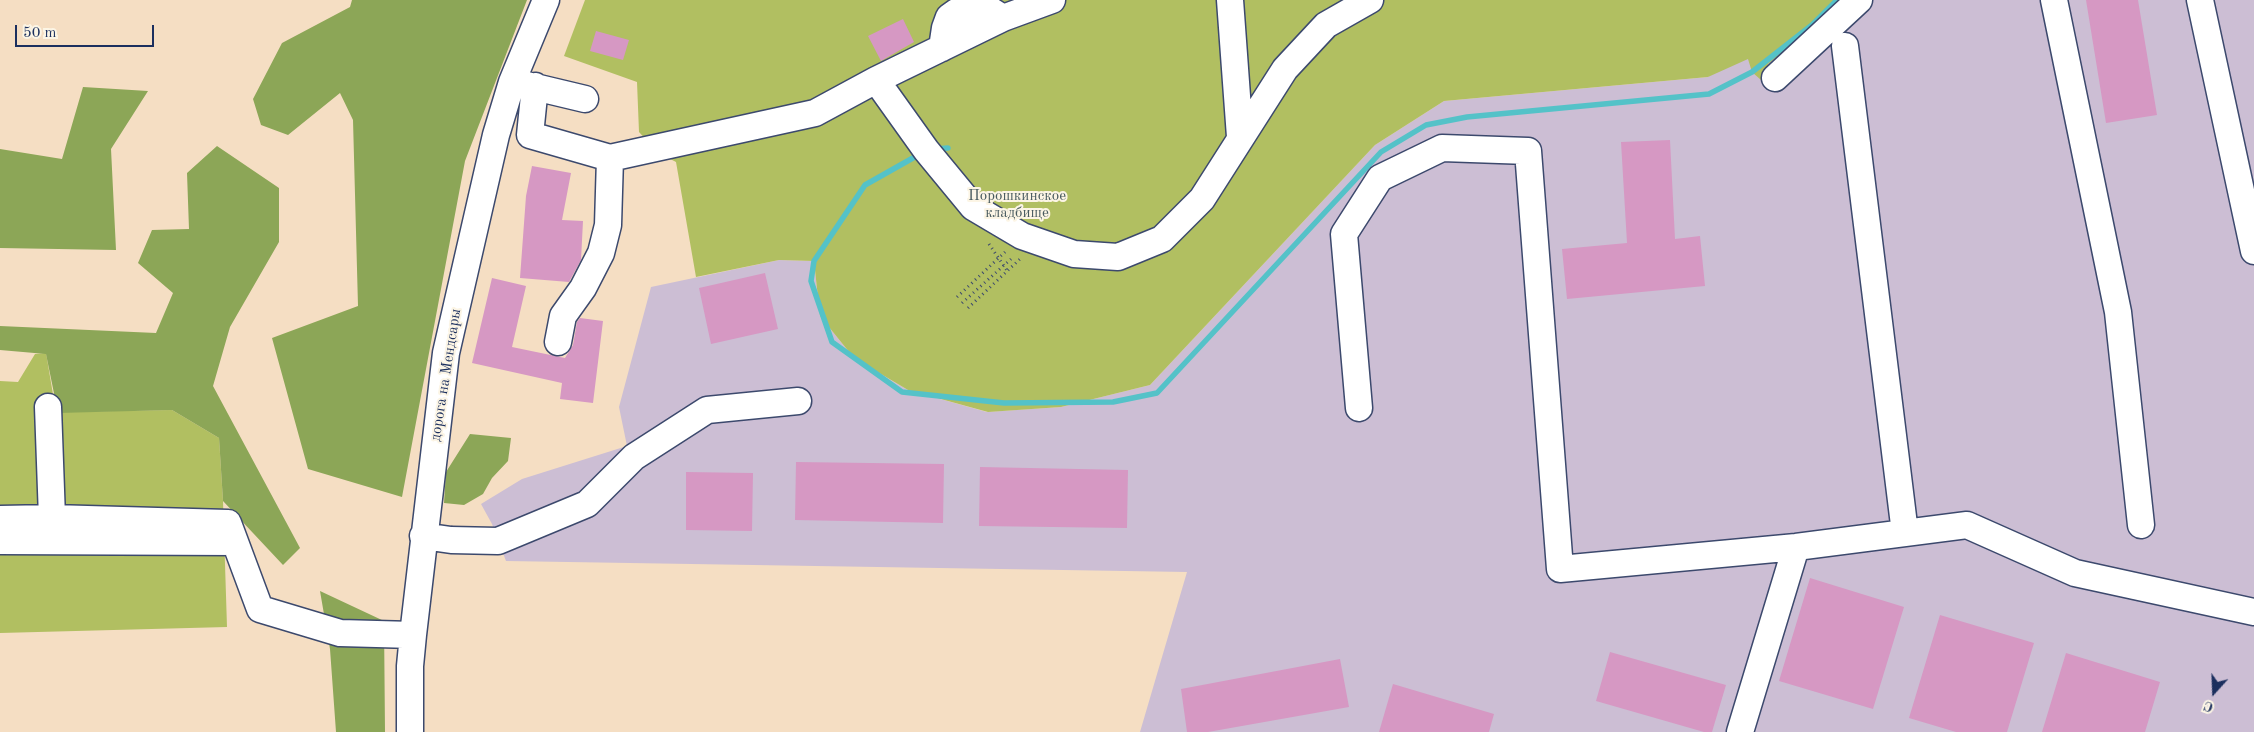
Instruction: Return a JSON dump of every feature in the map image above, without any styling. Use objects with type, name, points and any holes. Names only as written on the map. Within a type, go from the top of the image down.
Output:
[{"type":"street","name":"дорога на Мендсары","points":[[410,732],[410,666],[423,536],[446,352],[496,135],[523,84],[546,0]]},
{"type":"street","points":[[585,99],[523,84],[530,135],[610,158],[815,113],[876,80],[942,48],[949,17],[956,12],[968,8],[987,8],[1003,18],[1052,0]]},
{"type":"street","points":[[1230,0],[1240,137]]},
{"type":"street","points":[[876,80],[926,150],[973,207],[1022,236],[1074,254],[1118,257],[1162,239],[1202,199],[1284,69],[1326,25],[1370,0]]},
{"type":"street","points":[[1775,78],[1859,0]]},
{"type":"street","points":[[2054,0],[2118,312],[2141,526]]},
{"type":"street","points":[[2200,0],[2254,251]]},
{"type":"street","points":[[1845,46],[1905,533]]},
{"type":"street","points":[[1359,408],[1344,234],[1380,178],[1442,148],[1528,151],[1560,569],[1796,547],[1967,525],[2075,573],[2254,612]]},
{"type":"street","points":[[558,342],[563,316],[583,288],[601,253],[608,225],[610,158]]},
{"type":"street","points":[[423,536],[451,540],[498,541],[587,504],[634,457],[707,410],[798,401]]},
{"type":"street","points":[[48,407],[52,518]]},
{"type":"street","points":[[0,519],[52,518],[228,523],[260,609],[340,633],[413,635]]},
{"type":"street","points":[[0,541],[235,542]]},
{"type":"street","points":[[1740,732],[1796,547]]},
{"type":"path","points":[[957,297],[1005,252]]},
{"type":"path","points":[[962,303],[1010,259]]},
{"type":"path","points":[[968,308],[1016,264]]},
{"type":"shaded area","points":[[1822,0],[2254,0],[2254,732],[1140,732],[1187,572],[506,561],[492,524],[481,504],[522,479],[627,446],[619,407],[651,287],[779,260],[814,261],[820,316],[854,358],[908,390],[987,412],[1061,407],[1150,385],[1375,145],[1444,101],[1708,77]]},
{"type":"green space","points":[[352,0],[527,0],[465,161],[402,497],[308,469],[272,338],[358,306],[353,120],[340,93],[288,135],[261,125],[253,99],[282,43],[350,7]]},
{"type":"green space","name":"Порошкинское кладбище","points":[[585,0],[1840,0],[1813,28],[1768,64],[1767,73],[1761,80],[1752,72],[1748,59],[1708,77],[1444,101],[1375,145],[1150,385],[1061,407],[988,412],[908,390],[854,358],[820,316],[814,261],[779,260],[696,277],[676,162],[651,149],[649,143],[639,132],[637,82],[564,56]]},
{"type":"green space","points":[[83,87],[148,91],[111,149],[116,250],[0,248],[0,149],[62,159]]},
{"type":"green space","points":[[217,146],[279,188],[279,242],[230,327],[213,386],[300,548],[283,565],[223,501],[219,438],[172,410],[58,413],[46,354],[0,350],[0,326],[156,333],[173,293],[138,263],[152,230],[189,229],[187,173]]},
{"type":"green space","points":[[46,353],[56,412],[172,410],[219,438],[227,627],[0,633],[0,381],[18,382],[35,354]]},
{"type":"green space","points":[[470,434],[511,438],[508,461],[492,478],[483,494],[464,505],[444,503],[446,472]]},
{"type":"green space","points":[[320,591],[384,621],[385,732],[336,732],[330,649]]},
{"type":"building","points":[[2086,0],[2138,0],[2157,115],[2106,123]]},
{"type":"building","points":[[903,19],[914,42],[881,61],[868,36]]},
{"type":"building","points":[[596,31],[629,40],[623,60],[590,51]]},
{"type":"building","points":[[1670,140],[1675,239],[1700,236],[1705,286],[1567,299],[1562,249],[1627,243],[1621,142]]},
{"type":"building","points":[[532,166],[571,173],[562,220],[583,221],[581,260],[569,282],[520,278],[526,196]]},
{"type":"building","points":[[765,273],[778,329],[711,344],[699,288]]},
{"type":"building","points":[[492,278],[526,286],[512,347],[565,358],[573,345],[577,322],[580,318],[603,321],[593,403],[560,399],[562,383],[472,363]]},
{"type":"building","points":[[796,462],[944,464],[943,523],[795,520]]},
{"type":"building","points":[[980,467],[1128,470],[1127,528],[979,526]]},
{"type":"building","points":[[686,472],[753,473],[752,531],[686,530]]},
{"type":"building","points":[[1810,578],[1904,607],[1873,709],[1779,681]]},
{"type":"building","points":[[1940,615],[2034,643],[2007,732],[1956,732],[1909,718]]},
{"type":"building","points":[[1610,652],[1726,685],[1712,732],[1704,732],[1596,701]]},
{"type":"building","points":[[2066,653],[2160,682],[2145,732],[2042,732]]},
{"type":"building","points":[[1340,659],[1349,707],[1208,732],[1187,732],[1181,689]]},
{"type":"building","points":[[1393,684],[1494,714],[1489,732],[1379,732]]},
{"type":"waterway","points":[[920,154],[865,185],[814,261],[811,281],[832,342],[902,392],[1004,403],[1113,402],[1157,393],[1381,152],[1426,125],[1467,117],[1709,94],[1752,72],[1812,25],[1837,0]]},
{"type":"waterway","points":[[935,149],[948,148]]}]
